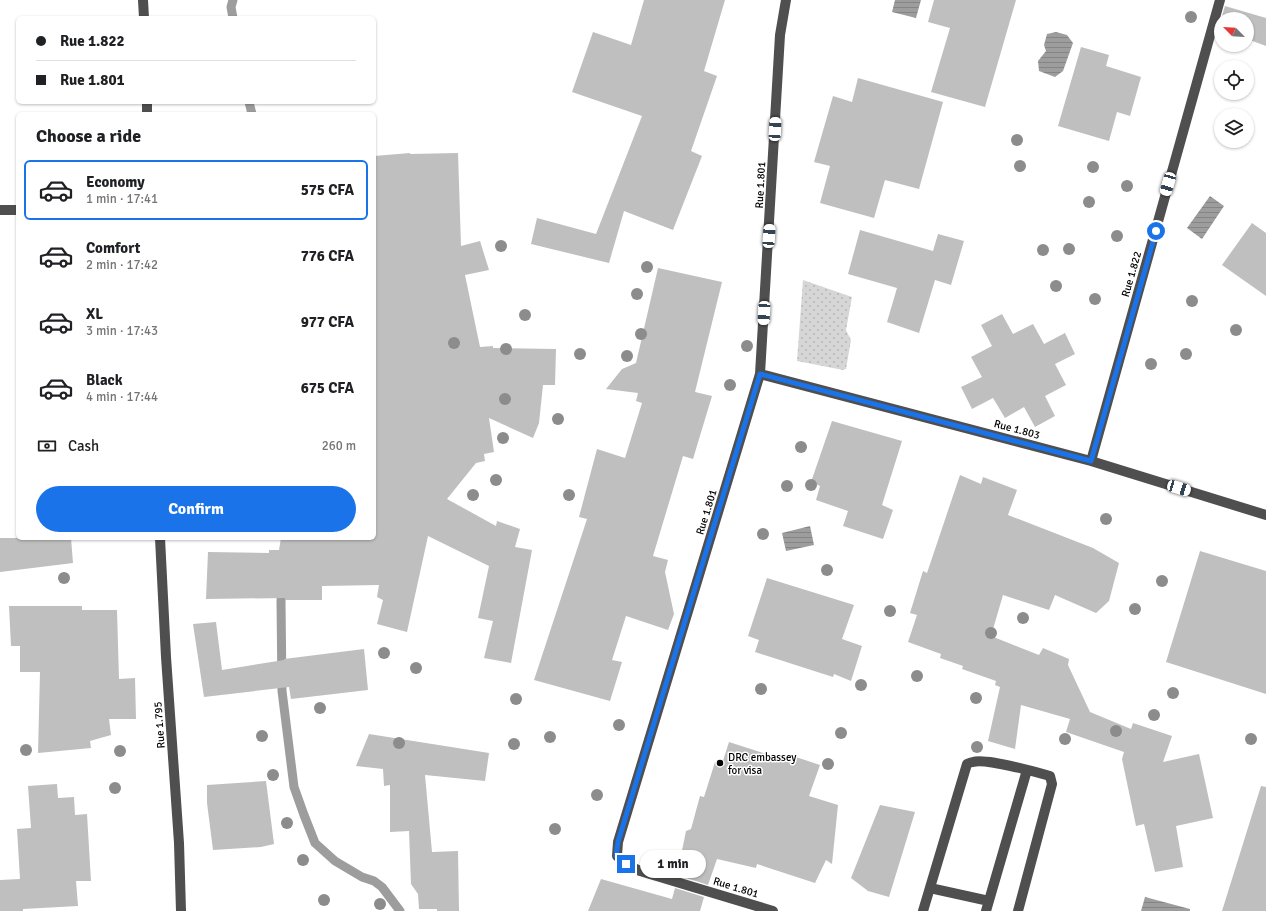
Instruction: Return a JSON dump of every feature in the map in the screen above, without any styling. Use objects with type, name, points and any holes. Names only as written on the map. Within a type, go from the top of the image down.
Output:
[{"type":"street","points":[[143,0],[144,16]]},
{"type":"street","name":"Rue 1.801","points":[[773,911],[640,870],[626,864],[616,856],[618,842],[760,374],[780,35],[786,0]]},
{"type":"street","name":"Rue 1.822","points":[[1091,461],[1220,0]]},
{"type":"street","points":[[0,210],[16,210]]},
{"type":"street","name":"Rue 1.803","points":[[760,374],[1091,461],[1266,515]]},
{"type":"street","name":"Rue 1.795","points":[[160,540],[166,657],[179,843],[181,911]]},
{"type":"street","points":[[923,911],[967,764],[973,761],[983,761],[1050,776],[1052,784],[1018,911]]},
{"type":"street","points":[[930,888],[988,906],[1027,770]]},
{"type":"shaded area","points":[[895,0],[921,0],[916,18],[892,12]]},
{"type":"shaded area","points":[[1056,32],[1067,35],[1073,43],[1063,71],[1055,77],[1039,71],[1038,61],[1046,51],[1044,45],[1047,34]]},
{"type":"shaded area","points":[[1210,196],[1224,206],[1202,239],[1187,228]]},
{"type":"shaded area","points":[[803,280],[852,297],[846,330],[851,340],[846,369],[843,370],[797,361]]},
{"type":"shaded area","points":[[810,526],[814,545],[786,551],[782,533]]},
{"type":"shaded area","points":[[1145,897],[1190,909],[1190,911],[1141,911]]},
{"type":"building","points":[[644,0],[725,0],[704,71],[717,76],[691,151],[702,156],[673,230],[624,211],[609,263],[531,244],[537,218],[596,234],[642,116],[572,92],[593,32],[631,45]]},
{"type":"building","points":[[934,0],[1016,0],[985,107],[931,92],[950,28],[928,22]]},
{"type":"building","points":[[1225,6],[1246,12],[1223,12]]},
{"type":"building","points":[[1254,14],[1266,18],[1266,46],[1254,42]]},
{"type":"building","points":[[1081,47],[1109,55],[1106,66],[1141,77],[1130,116],[1117,112],[1109,141],[1058,126]]},
{"type":"building","points":[[858,78],[943,102],[919,189],[885,180],[874,218],[820,203],[830,166],[814,162],[833,96],[852,102]]},
{"type":"building","points":[[410,153],[458,153],[461,246],[480,241],[489,270],[465,275],[480,347],[493,346],[493,348],[556,349],[555,385],[543,385],[539,423],[533,438],[489,418],[494,452],[484,454],[485,461],[476,463],[447,499],[496,526],[497,521],[520,529],[515,547],[532,550],[511,663],[484,658],[493,621],[478,618],[489,566],[428,536],[407,632],[377,624],[383,600],[377,597],[379,585],[322,586],[322,600],[285,600],[285,598],[206,599],[208,552],[269,553],[269,550],[279,550],[281,540],[376,540],[376,156]]},
{"type":"building","points":[[1252,223],[1266,233],[1266,296],[1222,265]]},
{"type":"building","points":[[860,230],[933,251],[938,234],[964,241],[951,285],[935,280],[919,333],[887,322],[897,288],[848,274]]},
{"type":"building","points":[[658,268],[722,282],[695,392],[712,396],[693,459],[683,456],[653,556],[668,560],[665,572],[674,614],[668,630],[626,616],[612,660],[622,662],[610,701],[534,680],[587,519],[579,517],[597,449],[625,458],[642,403],[636,401],[638,393],[606,389],[622,369],[636,363]]},
{"type":"building","points":[[1002,314],[1013,334],[1033,324],[1044,344],[1065,333],[1075,354],[1055,364],[1066,385],[1045,396],[1055,416],[1035,427],[1024,407],[1005,418],[993,398],[972,409],[961,387],[982,377],[971,357],[992,346],[981,325]]},
{"type":"building","points":[[832,421],[902,441],[882,505],[893,510],[883,539],[843,526],[848,511],[816,500],[820,486],[811,482]]},
{"type":"building","points":[[960,475],[981,484],[983,477],[1017,490],[1008,515],[1093,548],[1119,563],[1109,601],[1096,613],[1055,595],[1049,610],[1003,595],[991,636],[1039,655],[1043,648],[1069,659],[1068,665],[1090,712],[1131,729],[1133,723],[1172,736],[1163,762],[1199,754],[1213,818],[1176,826],[1183,867],[1155,872],[1144,824],[1136,826],[1122,759],[1124,752],[1066,732],[1070,719],[1021,705],[1015,749],[988,741],[1000,687],[995,685],[996,681],[962,669],[963,666],[940,658],[941,654],[908,642],[917,615],[910,613],[923,571],[927,573]]},
{"type":"building","points":[[0,538],[16,538],[16,540],[71,540],[73,563],[0,572]]},
{"type":"building","points":[[1200,551],[1266,571],[1266,694],[1166,662]]},
{"type":"building","points":[[767,578],[854,605],[842,639],[862,646],[851,681],[834,674],[833,677],[755,652],[759,640],[748,636]]},
{"type":"building","points":[[9,606],[82,606],[82,610],[117,610],[119,679],[135,678],[136,719],[109,719],[111,735],[90,741],[91,748],[38,753],[40,672],[20,672],[20,646],[11,646]]},
{"type":"building","points":[[216,622],[222,670],[284,659],[364,649],[368,690],[291,699],[289,687],[204,697],[193,624]]},
{"type":"building","points":[[369,734],[489,753],[485,781],[425,775],[432,852],[458,851],[459,911],[419,909],[418,894],[411,884],[409,831],[390,832],[390,785],[384,786],[383,769],[356,766]]},
{"type":"building","points":[[729,742],[794,763],[796,757],[820,765],[809,796],[838,805],[832,864],[826,860],[815,883],[757,864],[756,868],[717,859],[708,885],[677,875],[686,831],[691,829],[700,796],[704,797],[715,762],[722,764]]},
{"type":"building","points":[[266,781],[274,844],[261,847],[213,850],[207,803],[207,785]]},
{"type":"building","points":[[57,784],[58,798],[74,797],[75,815],[87,814],[91,881],[76,881],[78,906],[23,909],[23,911],[0,911],[0,880],[20,879],[17,829],[31,828],[28,786]]},
{"type":"building","points":[[1261,786],[1266,787],[1266,911],[1222,911]]},
{"type":"building","points":[[880,805],[915,812],[889,897],[868,891],[851,878]]},
{"type":"building","points":[[601,879],[672,899],[675,888],[704,897],[700,911],[588,911]]},
{"type":"waterway","points":[[233,0],[231,7],[233,16]]},
{"type":"waterway","points":[[250,104],[252,112]]},
{"type":"waterway","points":[[282,586],[282,691],[294,787],[304,815],[315,843],[335,861],[362,877],[374,881],[382,887],[400,911]]},
{"type":"place","name":"DRC embassey for visa","points":[[720,763]]},
{"type":"route","points":[[626,864],[616,856],[618,842],[760,374],[1091,461],[1156,231]]}]
